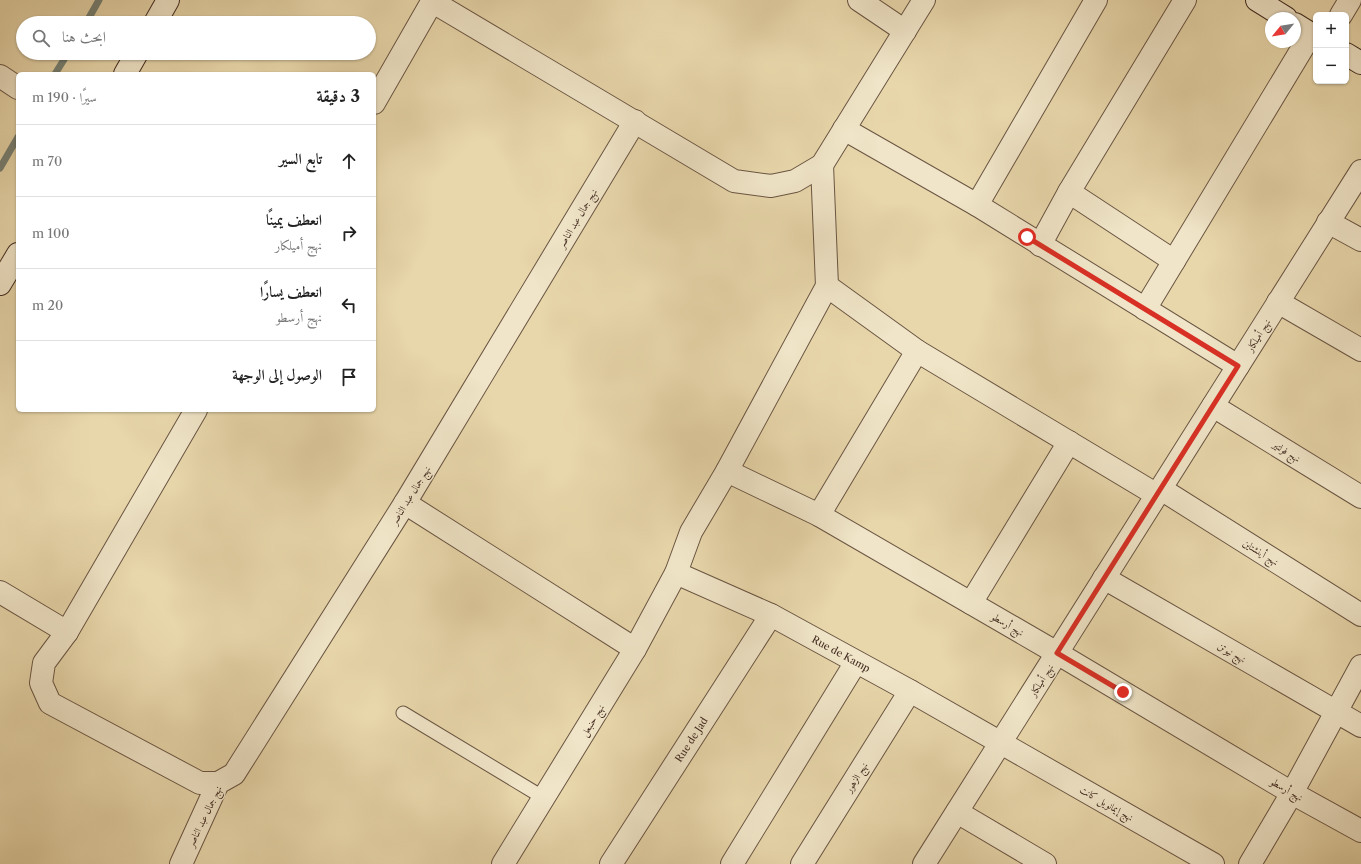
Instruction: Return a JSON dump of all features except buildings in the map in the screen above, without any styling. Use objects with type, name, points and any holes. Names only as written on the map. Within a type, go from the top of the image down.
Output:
[{"type":"street","points":[[159,16],[168,0]]},
{"type":"street","points":[[858,0],[904,31]]},
{"type":"street","points":[[376,100],[433,1],[734,181],[771,186],[795,181],[822,165],[924,0]]},
{"type":"street","points":[[977,205],[1096,0]]},
{"type":"street","points":[[1040,245],[1069,192],[1185,0]]},
{"type":"street","points":[[1257,0],[1276,12]]},
{"type":"street","points":[[1343,12],[1350,0]]},
{"type":"street","points":[[1145,309],[1307,31]]},
{"type":"street","points":[[1349,56],[1361,63]]},
{"type":"street","points":[[126,72],[133,60]]},
{"type":"street","points":[[0,76],[16,87]]},
{"type":"street","name":"نهج جمال عبد الناصر","points":[[181,864],[218,783],[234,774],[405,503],[635,121]]},
{"type":"street","points":[[844,129],[977,205],[1238,366]]},
{"type":"street","points":[[822,165],[827,286]]},
{"type":"street","name":"نهج أميلكار","points":[[924,864],[1361,171]]},
{"type":"street","points":[[1069,192],[1174,261]]},
{"type":"street","points":[[1328,222],[1361,240]]},
{"type":"street","points":[[0,284],[16,257]]},
{"type":"street","name":"نهج أينشتاين","points":[[827,286],[917,351],[1069,442],[1159,492],[1361,615]]},
{"type":"street","name":"نهج حنبعل","points":[[503,864],[635,649],[676,573],[691,532],[727,471],[827,286]]},
{"type":"street","points":[[1278,302],[1361,350]]},
{"type":"street","points":[[819,515],[917,351]]},
{"type":"street","name":"نهج فولتير","points":[[1213,406],[1361,497]]},
{"type":"street","points":[[195,412],[67,632],[44,663],[41,683],[50,703],[200,783],[218,783]]},
{"type":"street","points":[[971,603],[1069,442]]},
{"type":"street","name":"نهج أرسطو","points":[[727,471],[819,515],[1057,653],[1292,793],[1361,831]]},
{"type":"street","points":[[405,503],[635,649]]},
{"type":"street","name":"Rue de Kamp","points":[[676,573],[771,615],[1002,742]]},
{"type":"street","name":"نهج نيوتن","points":[[1104,578],[1361,726]]},
{"type":"street","points":[[0,592],[67,632]]},
{"type":"street","name":"Rue de Jad","points":[[611,864],[771,615]]},
{"type":"street","points":[[732,864],[856,662]]},
{"type":"street","points":[[1250,864],[1292,793],[1361,666]]},
{"type":"street","name":"نهج الزهور","points":[[802,864],[910,691]]},
{"type":"street","name":"نهج إيمانويل كانت","points":[[1002,742],[1213,864]]},
{"type":"street","points":[[957,812],[1045,864]]},
{"type":"lane","points":[[403,713],[544,798]]},
{"type":"waterway","points":[[90,16],[99,0]]},
{"type":"waterway","points":[[56,72],[64,60]]},
{"type":"waterway","points":[[0,168],[16,140]]},
{"type":"route","points":[[1027,237],[1238,366],[1057,653],[1123,692]]}]
